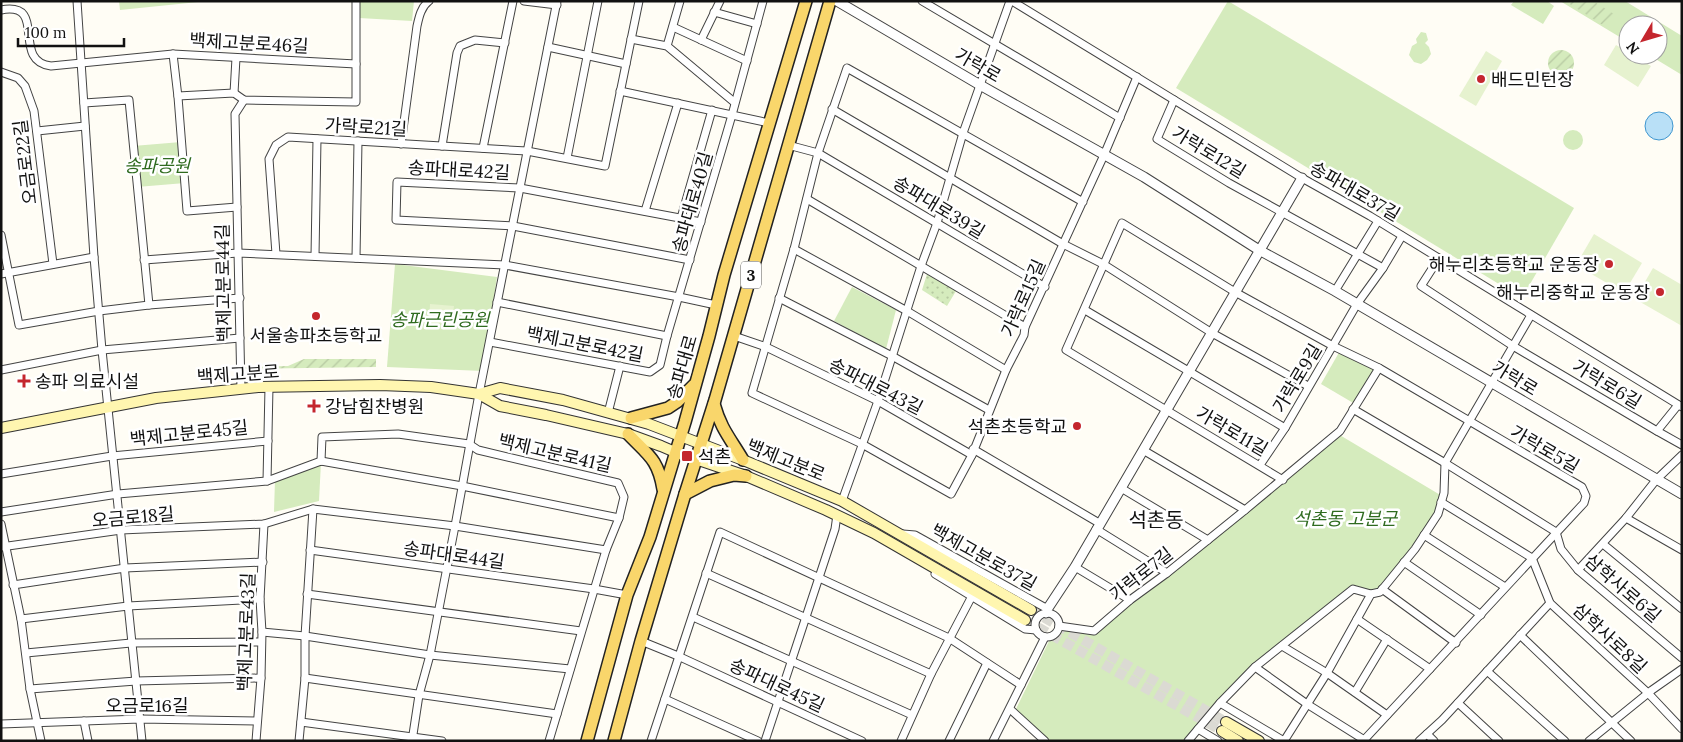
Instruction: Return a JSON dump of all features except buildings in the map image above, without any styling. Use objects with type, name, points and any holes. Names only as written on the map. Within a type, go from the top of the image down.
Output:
[{"type":"main road","name":"송파대로","points":[[587,741],[627,595],[650,537],[664,491],[709,336],[716,305],[806,1]]},
{"type":"main road","name":"3","points":[[614,741],[641,641],[714,404],[830,1]]},
{"type":"main road","points":[[631,418],[668,408],[695,384]]},
{"type":"main road","name":"백제고분로","points":[[1,428],[156,398],[269,387],[431,387],[479,394],[500,406],[546,414],[628,434],[746,476],[836,515],[894,544],[1026,620]]},
{"type":"main road","name":"백제고분로","points":[[479,394],[500,388],[563,400],[631,418],[701,443],[842,501],[1031,610]]},
{"type":"main road","points":[[714,404],[722,429],[743,460]]},
{"type":"main road","points":[[628,434],[655,462],[660,472],[664,491]]},
{"type":"main road","points":[[685,494],[710,480],[734,475],[746,476]]},
{"type":"main road","points":[[1222,731],[1238,741]]},
{"type":"main road","points":[[1222,731],[1259,741]]},
{"type":"street","points":[[77,1],[94,258],[107,407]]},
{"type":"street","points":[[178,96],[234,93],[244,100],[356,102],[356,1]]},
{"type":"street","points":[[401,144],[417,26],[420,14],[425,4],[429,1]]},
{"type":"street","points":[[483,148],[513,1]]},
{"type":"street","points":[[413,738],[419,695],[430,654],[469,444],[557,3],[524,1]]},
{"type":"street","points":[[567,158],[598,1]]},
{"type":"street","name":"가락로21길","points":[[276,254],[269,159],[276,146],[288,137],[527,151],[605,166],[638,1]]},
{"type":"street","points":[[667,46],[680,1]]},
{"type":"street","points":[[701,40],[720,1]]},
{"type":"street","name":"송파대로40길","points":[[680,297],[732,115],[762,1]]},
{"type":"street","name":"가락로","points":[[837,1],[980,85],[1144,177],[1259,250],[1335,291],[1682,494]]},
{"type":"street","points":[[922,1],[1120,118]]},
{"type":"street","points":[[842,501],[878,401],[937,222],[963,133],[1011,1]]},
{"type":"street","name":"송파대로37길","points":[[1011,1],[1302,178],[1378,221],[1680,406]]},
{"type":"street","name":"백제고분로46길","points":[[1,10],[15,9],[22,12],[27,22],[32,56],[43,65],[51,66],[173,54],[356,64]]},
{"type":"street","points":[[714,12],[757,24]]},
{"type":"street","points":[[672,27],[746,61]]},
{"type":"street","points":[[631,39],[667,46],[734,102]]},
{"type":"street","points":[[442,146],[457,53],[460,46],[475,40],[505,43]]},
{"type":"street","points":[[548,47],[626,64]]},
{"type":"street","name":"백제고분로44길","points":[[173,54],[187,211],[237,207]]},
{"type":"street","points":[[234,93],[236,58]]},
{"type":"street","points":[[862,444],[752,393],[794,249],[818,153],[847,68],[1083,202]]},
{"type":"street","name":"오금로22길","points":[[1,72],[18,78],[25,86],[34,111],[53,264]]},
{"type":"street","points":[[1104,154],[1137,77]]},
{"type":"street","points":[[620,90],[769,123]]},
{"type":"street","points":[[84,103],[129,100],[149,305]]},
{"type":"street","name":"백제고분로44길","points":[[241,389],[235,114],[244,100]]},
{"type":"street","name":"가락로12길","points":[[1174,100],[1157,139],[1229,183],[1383,268]]},
{"type":"street","points":[[645,211],[678,102]]},
{"type":"street","points":[[832,109],[1063,244],[1103,264],[1212,333],[1308,386]]},
{"type":"street","name":"송파대로40길","points":[[681,218],[712,110]]},
{"type":"street","points":[[37,131],[85,126]]},
{"type":"street","points":[[315,256],[317,139]]},
{"type":"street","points":[[356,258],[358,141]]},
{"type":"street","name":"송파대로39길","points":[[788,145],[818,153],[1045,287]]},
{"type":"street","name":"가락로15길","points":[[862,444],[951,494],[972,452],[1006,370],[1024,335],[1025,328],[1104,154]]},
{"type":"street","points":[[1036,630],[1037,619],[1047,611],[1075,567],[1302,178]]},
{"type":"street","name":"송파대로42길","points":[[690,260],[512,226],[396,220],[397,182],[520,188],[701,222]]},
{"type":"street","points":[[807,198],[1025,328]]},
{"type":"street","points":[[1335,291],[1378,221]]},
{"type":"street","points":[[1085,310],[1122,223],[1235,292],[1333,346]]},
{"type":"street","points":[[1,235],[5,273],[19,325],[99,311],[240,298]]},
{"type":"street","points":[[1357,304],[1383,268],[1402,236]]},
{"type":"street","points":[[794,249],[907,310],[1006,370]]},
{"type":"street","points":[[144,260],[238,253],[505,265],[716,305]]},
{"type":"street","points":[[5,273],[94,258]]},
{"type":"street","name":"가락로6길","points":[[1439,258],[1421,286],[1513,346],[1682,446]]},
{"type":"street","name":"백제고분로42길","points":[[490,342],[650,372],[660,365],[680,297]]},
{"type":"street","points":[[779,298],[892,356],[989,410]]},
{"type":"street","points":[[497,302],[667,336]]},
{"type":"street","name":"가락로9길","points":[[1260,465],[1285,428],[1357,304]]},
{"type":"street","name":"가락로11길","points":[[1283,480],[1066,350],[1085,310],[1285,428]]},
{"type":"street","points":[[1188,741],[1220,703],[1255,667],[1353,589],[1371,594],[1380,592],[1438,514],[1445,485],[1445,463],[1531,315]]},
{"type":"street","name":"송파대로43길","points":[[734,336],[766,347],[878,401],[972,452],[1098,526]]},
{"type":"street","points":[[1,370],[102,350],[240,338]]},
{"type":"street","name":"가락로5길","points":[[1255,667],[1307,704],[1365,740],[1584,503],[1586,496],[1582,487],[1379,368],[1333,346]]},
{"type":"street","points":[[608,413],[620,366]]},
{"type":"street","name":"가락로7길","points":[[1059,626],[1094,631],[1130,600],[1168,573],[1340,431],[1379,368]]},
{"type":"street","points":[[268,481],[269,387]]},
{"type":"street","points":[[1656,431],[1680,406]]},
{"type":"street","name":"백제고분로45길","points":[[107,407],[118,494],[142,741]]},
{"type":"street","points":[[1353,409],[1556,532]]},
{"type":"street","name":"백제고분로41길","points":[[321,461],[322,437],[398,434],[469,444],[478,450],[618,483],[624,497],[620,518]]},
{"type":"street","name":"백제고분로45길","points":[[1,474],[112,456],[268,440]]},
{"type":"street","points":[[1143,450],[1245,510]]},
{"type":"street","points":[[1578,570],[1626,518],[1656,480],[1682,455]]},
{"type":"street","points":[[1,512],[118,494],[268,481],[321,461],[462,486],[620,518],[606,550],[549,741]]},
{"type":"street","points":[[1121,488],[1208,540]]},
{"type":"street","points":[[1441,502],[1532,558]]},
{"type":"street","points":[[299,741],[305,678],[305,636],[312,509],[455,526],[606,550]]},
{"type":"street","name":"오금로18길","points":[[3,546],[121,530],[264,524],[312,509]]},
{"type":"street","points":[[765,741],[835,529],[836,515]]},
{"type":"street","points":[[1626,518],[1682,550]]},
{"type":"street","points":[[1,524],[3,546],[21,619],[30,689],[41,741]]},
{"type":"street","name":"백제고분로43길","points":[[256,741],[261,678],[260,642],[262,632],[260,600],[264,524]]},
{"type":"street","points":[[1098,526],[1168,573]]},
{"type":"street","points":[[653,740],[678,656],[693,617],[720,532],[949,638],[1021,685]]},
{"type":"street","name":"삼학사로6길","points":[[1556,532],[1561,549],[1578,570],[1682,658]]},
{"type":"street","name":"백제고분로37길","points":[[900,533],[915,535],[1044,607],[1047,611]]},
{"type":"street","points":[[1424,535],[1505,587]]},
{"type":"street","points":[[894,544],[904,555],[1025,629],[1036,630],[1045,637],[1053,636],[1059,626],[1054,615],[1047,611]]},
{"type":"street","points":[[1603,544],[1682,609]]},
{"type":"street","name":"송파대로44길","points":[[310,550],[627,595]]},
{"type":"street","name":"삼학사로8길","points":[[1532,558],[1550,603],[1648,693],[1682,729]]},
{"type":"street","points":[[14,585],[125,568],[263,562]]},
{"type":"street","points":[[1404,562],[1481,615]]},
{"type":"street","points":[[1075,567],[1130,600]]},
{"type":"street","points":[[706,573],[931,674]]},
{"type":"street","points":[[1382,589],[1456,643]]},
{"type":"street","points":[[307,594],[581,631]]},
{"type":"street","points":[[1220,703],[1284,741],[1327,673],[1371,594]]},
{"type":"street","points":[[901,741],[931,674],[972,596]]},
{"type":"street","points":[[21,619],[128,606],[260,600]]},
{"type":"street","points":[[1419,741],[1458,703],[1550,603]]},
{"type":"street","points":[[693,617],[912,715]]},
{"type":"street","points":[[1358,619],[1430,669]]},
{"type":"street","points":[[262,632],[305,636],[430,654],[570,669]]},
{"type":"street","points":[[1520,635],[1631,741]]},
{"type":"street","points":[[993,741],[1045,637]]},
{"type":"street","points":[[1355,692],[1387,639]]},
{"type":"street","name":"송파대로45길","points":[[641,641],[678,656],[862,741]]},
{"type":"street","points":[[26,653],[131,643],[260,642]]},
{"type":"street","points":[[1282,646],[1327,673],[1387,715]]},
{"type":"street","points":[[949,741],[987,663]]},
{"type":"street","points":[[1589,741],[1648,693],[1682,669]]},
{"type":"street","points":[[1487,671],[1565,741]]},
{"type":"street","points":[[30,689],[136,681],[261,678]]},
{"type":"street","points":[[305,678],[557,714]]},
{"type":"street","points":[[665,699],[758,741]]},
{"type":"street","points":[[1458,703],[1499,741]]},
{"type":"street","points":[[1010,709],[1042,740]]},
{"type":"street","name":"오금로16길","points":[[1,724],[140,719],[257,722]]},
{"type":"street","points":[[84,721],[88,741]]},
{"type":"street","points":[[301,722],[442,741]]},
{"type":"street","points":[[1198,729],[1222,731]]},
{"type":"street","points":[[1427,734],[1434,741]]},
{"type":"green space","points":[[119,1],[208,1],[120,10]]},
{"type":"green space","points":[[359,1],[414,1],[412,21],[359,18]]},
{"type":"green space","points":[[1228,1],[1574,208],[1522,298],[1176,88]]},
{"type":"green space","points":[[1514,1],[1547,1],[1554,6],[1543,24],[1511,5]]},
{"type":"green space","points":[[1560,1],[1625,1],[1648,15],[1618,15],[1618,36]]},
{"type":"green space","points":[[1565,1],[1593,1],[1614,14],[1606,27]]},
{"type":"green space","points":[[1668,27],[1682,36],[1682,75],[1666,65],[1668,65]]},
{"type":"green space","points":[[1421,32],[1426,33],[1428,40],[1425,43],[1429,47],[1431,54],[1421,64],[1414,62],[1409,55],[1412,46],[1417,43],[1416,39]]},
{"type":"green space","points":[[1616,45],[1618,46],[1618,65],[1651,66],[1638,87],[1604,65]]},
{"type":"green space","points":[[1561,50],[1570,54],[1574,63],[1570,72],[1561,76],[1552,72],[1548,63],[1552,54]]},
{"type":"green space","name":"배드민턴장","points":[[1486,51],[1502,61],[1476,106],[1459,96]]},
{"type":"green space","points":[[1569,130],[1577,130],[1583,136],[1583,144],[1577,150],[1569,150],[1563,144],[1563,136]]},
{"type":"green space","name":"송파공원","points":[[181,142],[185,183],[137,187],[133,146]]},
{"type":"green space","name":"해누리초등학교 운동장","points":[[1594,234],[1642,263],[1624,293],[1576,265]]},
{"type":"green space","name":"송파근린공원","points":[[395,264],[497,277],[483,371],[387,367]]},
{"type":"green space","name":"해누리중학교 운동장","points":[[1653,268],[1682,285],[1682,326],[1635,299]]},
{"type":"green space","points":[[927,274],[956,291],[947,306],[922,290]]},
{"type":"green space","points":[[852,287],[896,310],[886,349],[834,321]]},
{"type":"green space","points":[[430,304],[454,306],[452,324],[429,323]]},
{"type":"green space","points":[[1341,349],[1376,370],[1355,404],[1321,384]]},
{"type":"green space","points":[[304,359],[376,359],[376,367],[244,369],[244,367],[288,366]]},
{"type":"green space","name":"석촌동 고분군","points":[[1338,434],[1442,496],[1437,513],[1414,548],[1381,588],[1370,593],[1352,587],[1254,666],[1185,741],[1051,741],[1029,723],[1016,709],[1050,639],[1060,635],[1064,628],[1094,634],[1130,600]]},
{"type":"green space","points":[[321,462],[319,501],[274,512],[275,479]]},
{"type":"water","points":[[1659,112],[1669,116],[1673,126],[1669,136],[1659,140],[1649,136],[1645,126],[1649,116]]},
{"type":"tunnel","points":[[1031,610],[1226,722]]},
{"type":"tunnel","points":[[1025,620],[1222,731]]},
{"type":"place","name":"배드민턴장","points":[[1481,79]]},
{"type":"place","name":"해누리초등학교 운동장","points":[[1609,264]]},
{"type":"place","name":"해누리중학교 운동장","points":[[1660,292]]},
{"type":"place","name":"서울송파초등학교","points":[[316,316]]},
{"type":"place","name":"송파 의료시설","points":[[24,381]]},
{"type":"place","name":"강남힘찬병원","points":[[314,406]]},
{"type":"place","name":"석촌초등학교","points":[[1077,426]]},
{"type":"place","name":"석촌","points":[[687,456]]},
{"type":"district","name":"석촌동","points":[[1156,519]]}]
